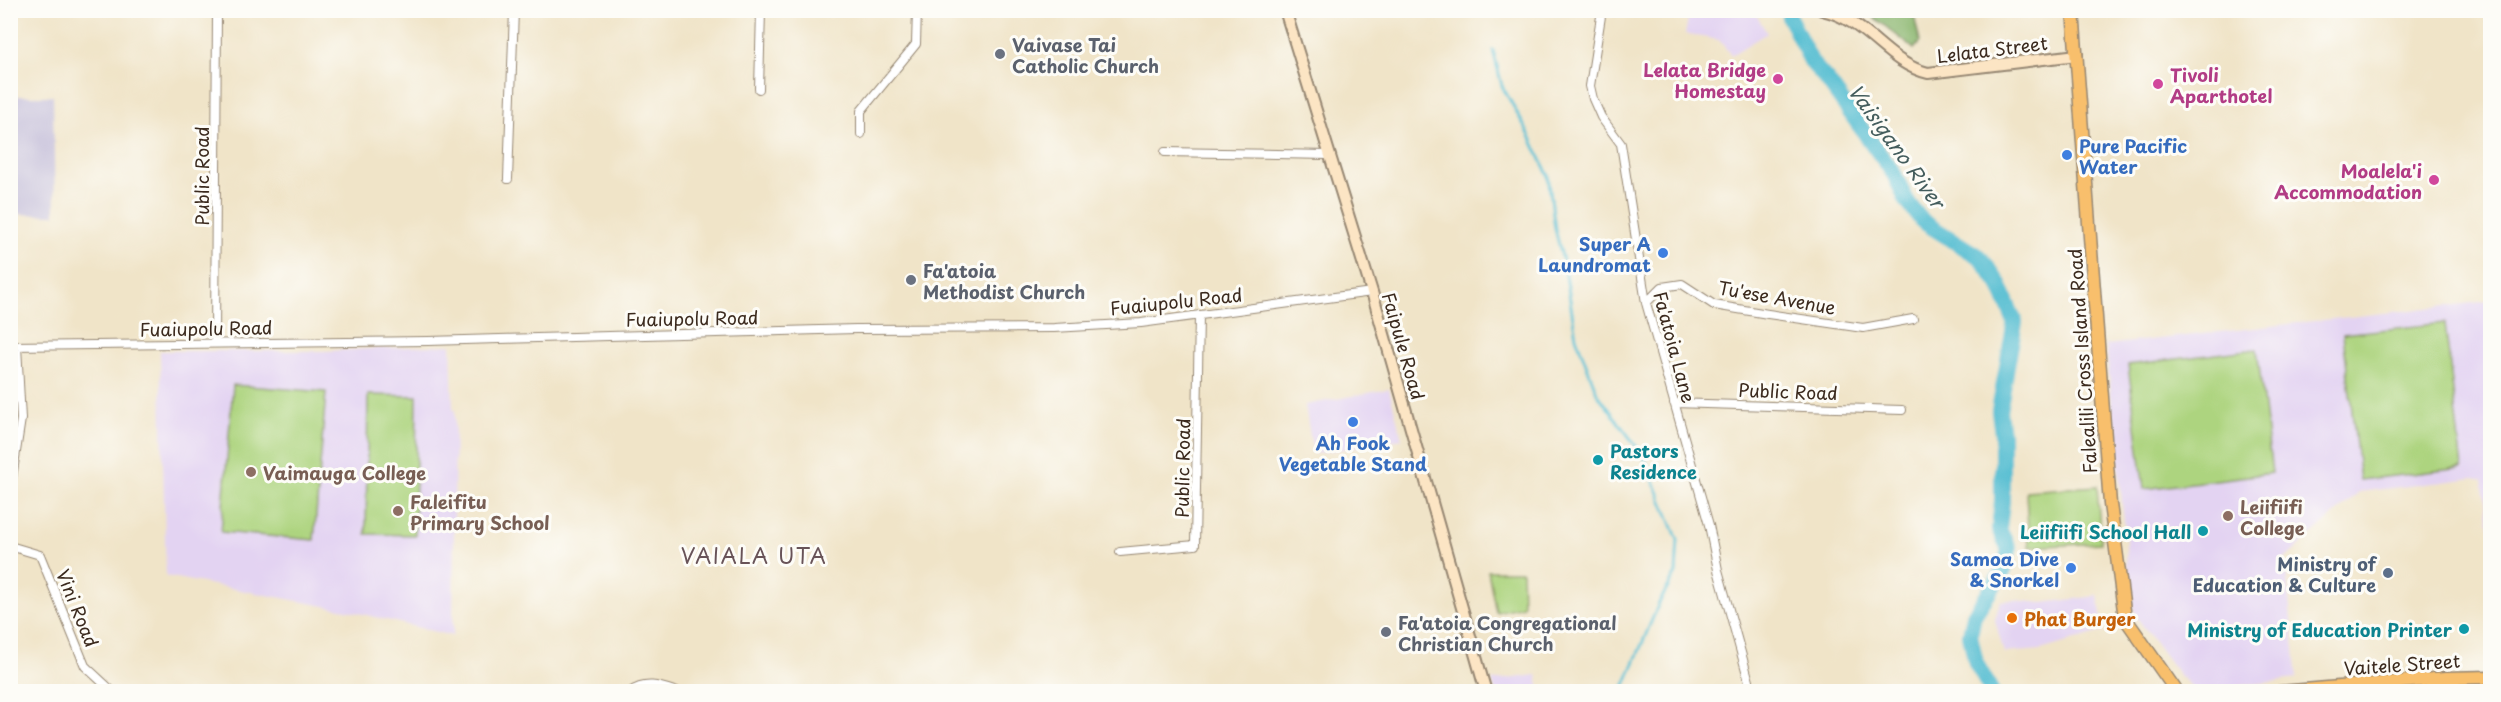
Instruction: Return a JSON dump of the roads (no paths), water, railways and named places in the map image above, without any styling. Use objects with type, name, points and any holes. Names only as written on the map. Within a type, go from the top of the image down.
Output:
[{"type":"main road","name":"Falealili Cross Island Road","points":[[2073,10],[2110,504],[2125,618],[2177,692]]},
{"type":"main road","name":"Vaitele Street","points":[[2280,692],[2446,678],[2490,677]]},
{"type":"street","name":"Public Road","points":[[215,342],[217,10]]},
{"type":"street","points":[[508,179],[514,10]]},
{"type":"street","points":[[759,89],[761,10]]},
{"type":"street","points":[[861,134],[861,111],[916,44],[917,10]]},
{"type":"street","name":"Faipule Road","points":[[1285,10],[1372,292],[1486,692]]},
{"type":"street","name":"Fa'atoia Lane","points":[[1602,10],[1590,86],[1601,117],[1621,144],[1646,303],[1709,525],[1718,570],[1752,692]]},
{"type":"street","name":"Lelata Street","points":[[1822,10],[1849,19],[1895,57],[1913,69],[1928,73],[2077,55]]},
{"type":"street","points":[[1165,152],[1329,154]]},
{"type":"street","name":"Tu'ese Avenue","points":[[1646,303],[1662,287],[1682,284],[1714,305],[1768,314],[1863,328],[1913,319]]},
{"type":"street","name":"Fuaiupolu Road","points":[[14,346],[437,341],[856,329],[1054,328],[1141,322],[1372,292]]},
{"type":"street","name":"Public Road","points":[[1120,552],[1196,545],[1199,315]]},
{"type":"street","points":[[10,491],[21,419],[14,346]]},
{"type":"street","name":"Public Road","points":[[1674,403],[1902,410]]},
{"type":"street","name":"Vini Road","points":[[10,546],[40,555],[85,666],[113,692]]},
{"type":"street","points":[[630,692],[637,687],[652,684],[677,692]]},
{"type":"waterway","name":"Vaisigano River","points":[[1789,10],[1789,17],[1812,63],[1827,80],[1894,174],[1907,201],[1922,221],[1981,258],[1999,284],[2015,322],[1999,411],[2002,434],[2002,501],[1999,529],[2009,550],[2004,570],[1974,615],[1970,635],[1976,663],[1992,692]]},
{"type":"waterway","points":[[1493,50],[1502,86],[1531,138],[1548,175],[1555,229],[1565,269],[1576,337],[1597,393],[1644,457],[1678,540],[1676,573],[1659,603],[1622,692]]},
{"type":"place","name":"Vaivase Tai Catholic Church","points":[[1000,54]]},
{"type":"place","name":"Lelata Bridge Homestay","points":[[1778,79]]},
{"type":"place","name":"Tivoli Aparthotel","points":[[2158,84]]},
{"type":"place","name":"Pure Pacific Water","points":[[2067,155]]},
{"type":"place","name":"Moalela'i Accommodation","points":[[2434,180]]},
{"type":"place","name":"Super A Laundromat","points":[[1663,253]]},
{"type":"place","name":"Fa'atoia Methodist Church","points":[[911,280]]},
{"type":"place","name":"Ah Fook Vegetable Stand","points":[[1353,422]]},
{"type":"place","name":"Pastors Residence","points":[[1598,460]]},
{"type":"place","name":"Vaimauga College","points":[[251,472]]},
{"type":"place","name":"Faleifitu Primary School","points":[[398,511]]},
{"type":"place","name":"Leiifiifi College","points":[[2228,516]]},
{"type":"place","name":"Leiifiifi School Hall","points":[[2203,531]]},
{"type":"place","name":"Samoa Dive & Snorkel","points":[[2071,568]]},
{"type":"place","name":"Ministry of Education & Culture","points":[[2388,573]]},
{"type":"place","name":"Phat Burger","points":[[2012,618]]},
{"type":"place","name":"Ministry of Education Printer","points":[[2464,629]]},
{"type":"place","name":"Fa'atoia Congregational Christian Church","points":[[1386,632]]},
{"type":"district","name":"VAIALA UTA","points":[[754,555]]}]
